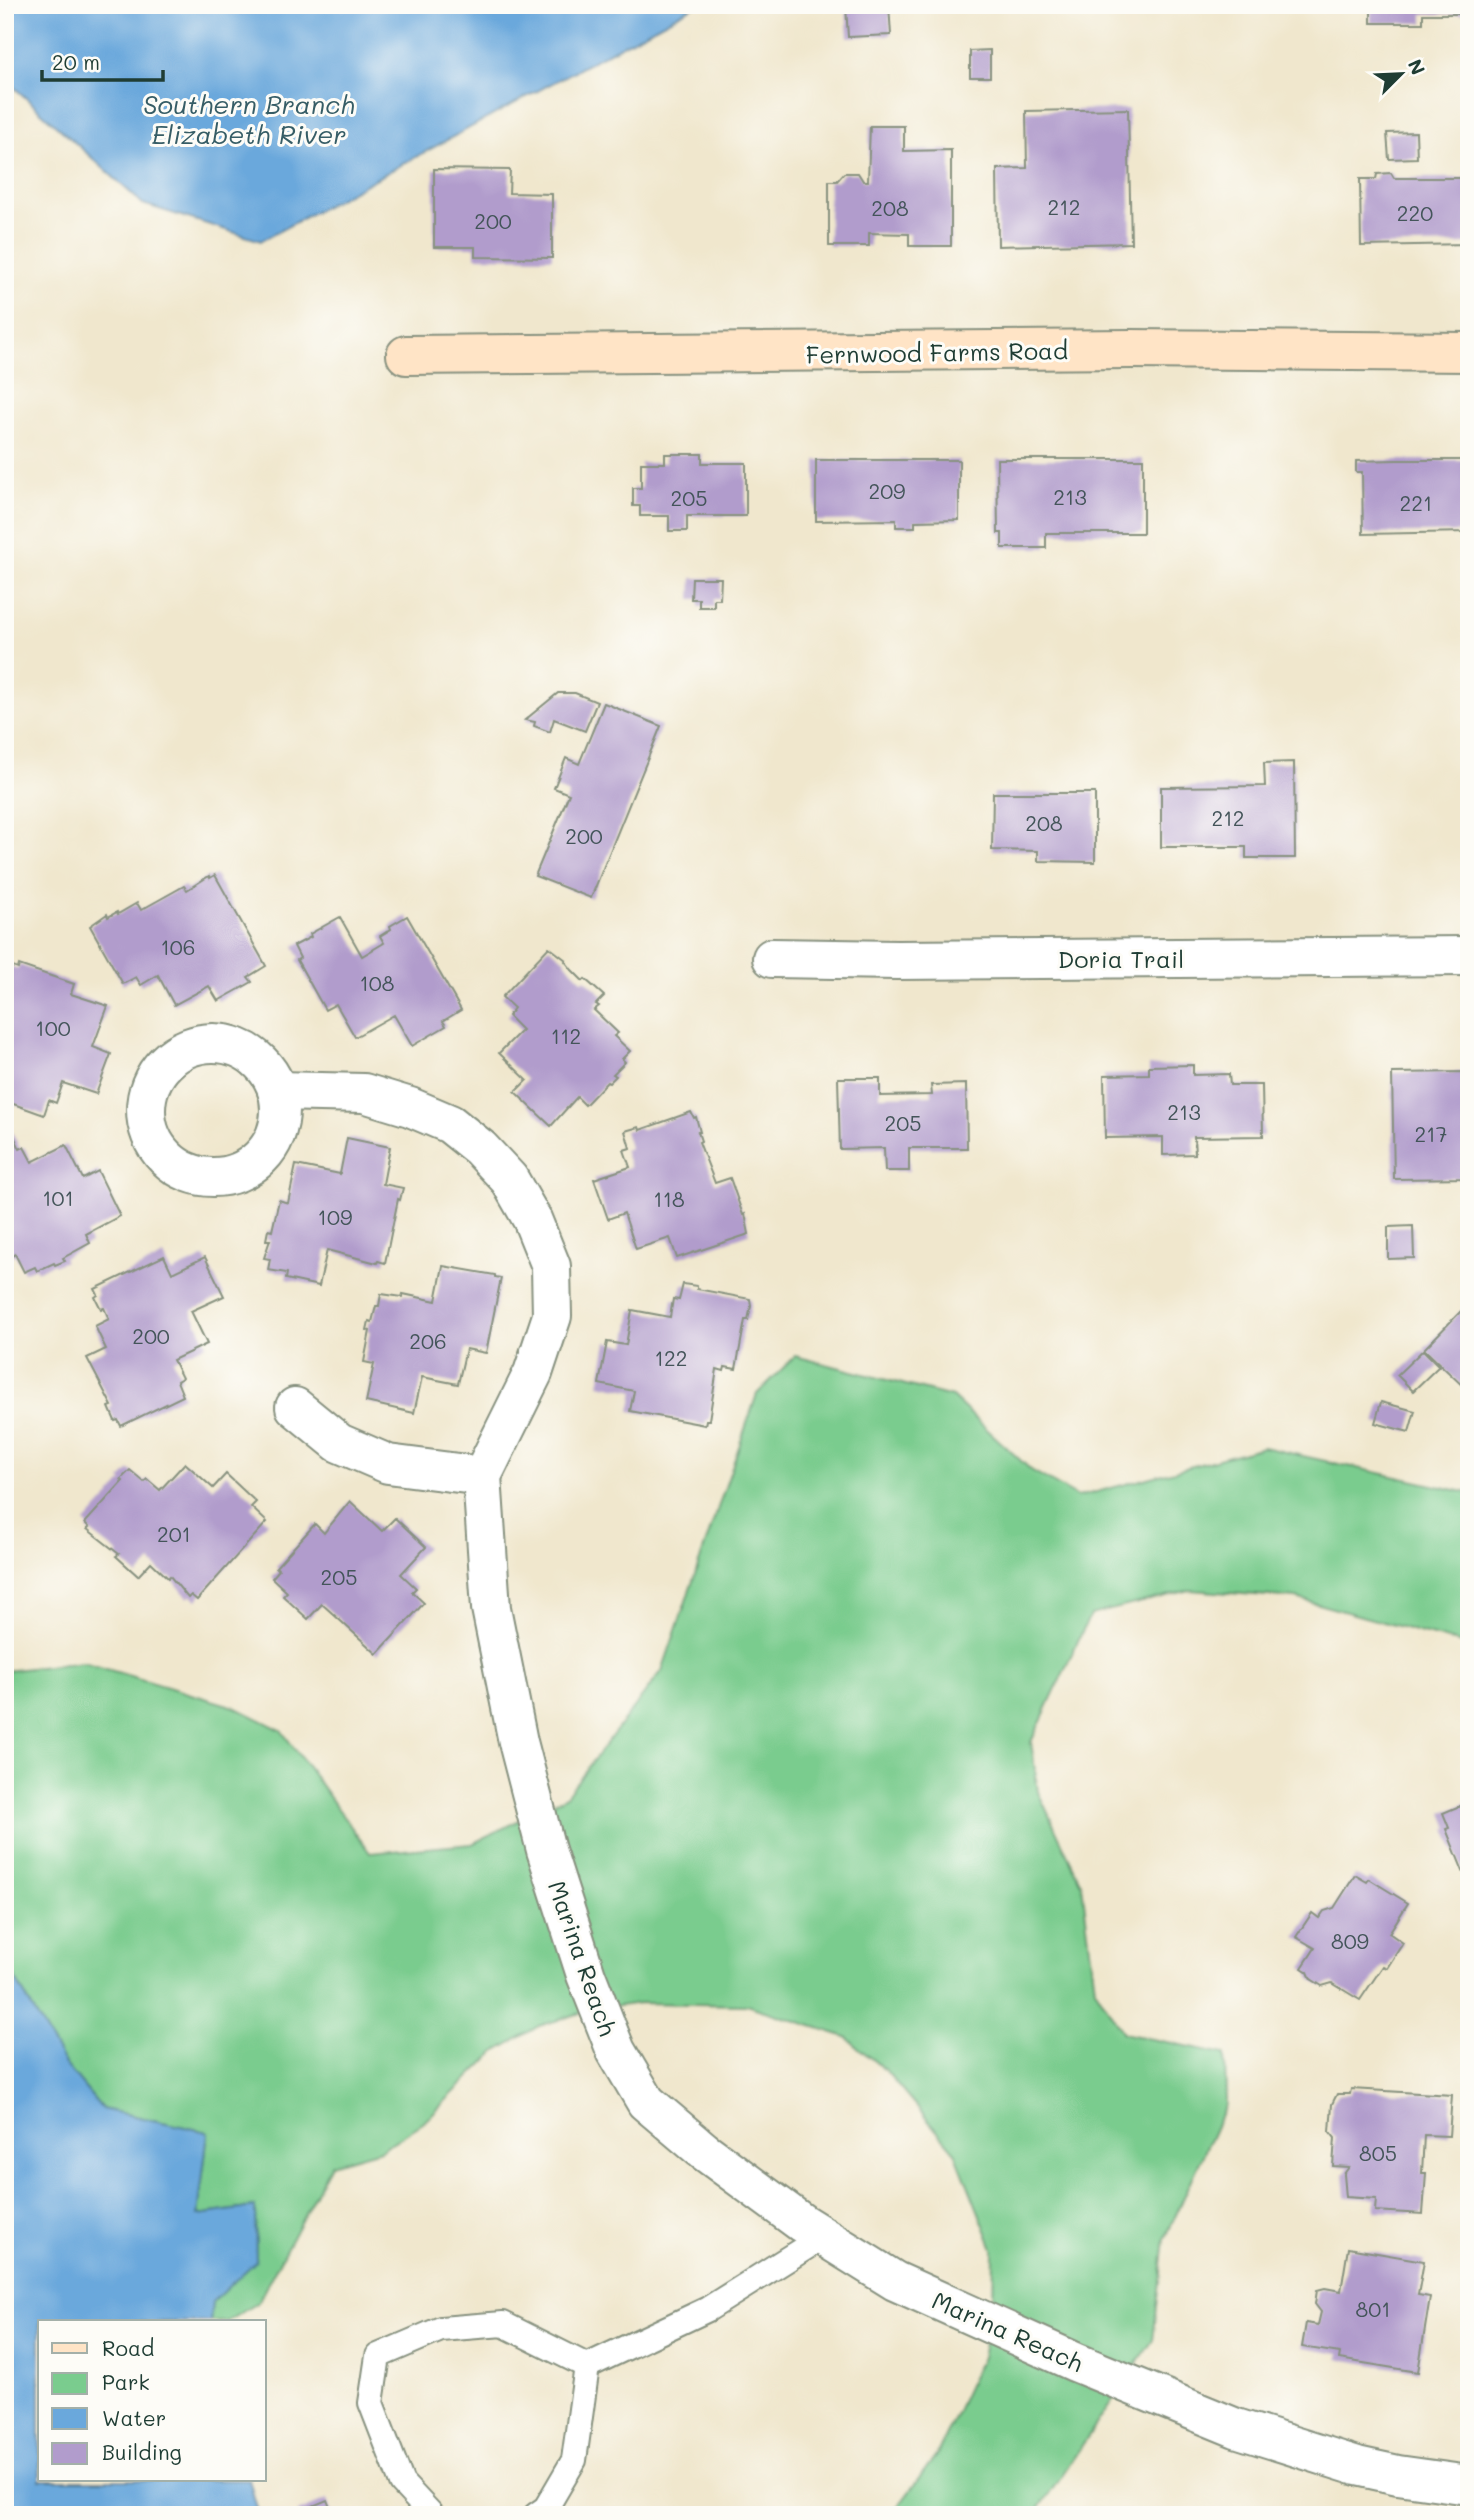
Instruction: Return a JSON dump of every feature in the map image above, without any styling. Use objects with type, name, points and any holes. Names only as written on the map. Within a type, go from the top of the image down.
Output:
[{"type":"street","name":"Fernwood Farms Road","points":[[406,355],[1130,349],[1469,352]]},
{"type":"street","name":"Doria Trail","points":[[772,958],[897,960],[1469,956]]},
{"type":"street","points":[[277,1091],[364,1093],[410,1107],[450,1124],[480,1148],[509,1179],[532,1219],[551,1266],[552,1315],[533,1373],[482,1476],[388,1464],[339,1443],[295,1407]]},
{"type":"street","name":"Marina Reach","points":[[482,1476],[491,1608],[518,1742],[546,1850],[586,1975],[616,2051],[646,2102],[704,2151],[824,2236],[895,2281],[1075,2362],[1236,2428],[1357,2466],[1398,2475],[1469,2484]]},
{"type":"lane","points":[[587,2366],[708,2309],[824,2236]]},
{"type":"lane","points":[[432,2515],[402,2483],[371,2403],[378,2356],[441,2329],[503,2324],[587,2366]]},
{"type":"lane","points":[[536,2515],[546,2508],[574,2460],[587,2366]]},
{"type":"green space","points":[[795,1356],[952,1397],[1031,1470],[1078,1497],[1263,1447],[1469,1493],[1469,1646],[1296,1598],[1190,1590],[1090,1615],[1031,1742],[1038,1792],[1082,1885],[1095,1988],[1123,2033],[1225,2054],[1226,2104],[1165,2239],[1153,2340],[1035,2515],[892,2515],[937,2454],[982,2357],[993,2306],[994,2251],[955,2152],[886,2071],[846,2037],[746,2005],[640,2003],[590,2010],[539,2026],[494,2053],[423,2123],[380,2150],[331,2164],[258,2302],[229,2320],[210,2320],[212,2302],[256,2260],[255,2207],[198,2215],[208,2132],[102,2109],[64,2063],[5,1961],[5,1786],[10,1780],[5,1772],[5,1671],[83,1662],[235,1707],[281,1730],[370,1853],[472,1844],[565,1797],[662,1671],[757,1394]]},
{"type":"water","name":"Southern Branch Elizabeth River","points":[[5,5],[696,5],[261,241],[143,204],[5,79]]},
{"type":"water","points":[[5,1961],[64,2063],[102,2109],[208,2132],[198,2215],[255,2207],[256,2261],[212,2302],[210,2320],[38,2320],[38,2482],[250,2482],[259,2515],[5,2515]]},
{"type":"building","points":[[889,5],[891,35],[848,37],[846,6]]},
{"type":"building","points":[[1371,5],[1469,5],[1469,14],[1423,14],[1423,23],[1371,23]]},
{"type":"building","points":[[990,50],[990,77],[970,77],[970,51]]},
{"type":"building","points":[[1128,109],[1131,243],[998,246],[997,169],[1027,168],[1026,111]]},
{"type":"building","points":[[870,126],[904,126],[904,151],[951,150],[951,246],[909,246],[909,234],[869,233],[869,246],[829,246],[829,181],[837,181],[844,173],[858,173],[863,181],[868,181]]},
{"type":"building","points":[[1416,132],[1417,158],[1389,159],[1387,133]]},
{"type":"building","points":[[434,169],[510,170],[509,193],[552,194],[552,258],[475,257],[475,247],[434,247]]},
{"type":"building","points":[[1391,173],[1394,178],[1469,178],[1469,244],[1361,246],[1360,179],[1376,179],[1377,174]]},
{"type":"building","points":[[665,454],[702,454],[702,463],[746,463],[746,516],[687,516],[687,531],[669,531],[669,516],[640,516],[640,506],[633,506],[633,488],[641,488],[641,463],[665,463]]},
{"type":"building","points":[[997,459],[1143,459],[1143,533],[1046,533],[1046,548],[1002,548],[1002,533],[998,533]]},
{"type":"building","points":[[816,460],[959,460],[959,520],[915,521],[915,527],[896,527],[896,520],[816,521]]},
{"type":"building","points":[[1469,460],[1469,532],[1363,534],[1362,472],[1356,472],[1356,461]]},
{"type":"building","points":[[692,578],[721,578],[720,599],[714,599],[714,607],[699,607],[699,599],[691,599]]},
{"type":"building","points":[[558,693],[575,693],[597,702],[585,731],[554,719],[550,732],[534,726],[535,722],[525,720]]},
{"type":"building","points":[[604,703],[661,726],[591,898],[535,876],[569,794],[554,788],[566,758],[579,764]]},
{"type":"building","points":[[1294,762],[1295,858],[1246,858],[1246,847],[1161,847],[1161,787],[1265,786],[1264,763]]},
{"type":"building","points":[[993,793],[1095,793],[1095,862],[1038,861],[1038,851],[992,850]]},
{"type":"building","points":[[215,875],[266,966],[248,977],[252,982],[218,1001],[209,986],[174,1005],[158,975],[141,985],[136,977],[123,984],[90,926],[107,914],[108,917],[117,912],[118,914],[137,903],[141,910],[184,886],[187,890]]},
{"type":"building","points":[[407,916],[461,1010],[443,1021],[446,1026],[412,1046],[394,1015],[355,1037],[336,1004],[325,1010],[297,960],[300,958],[294,946],[340,917],[362,956],[384,943],[380,936]]},
{"type":"building","points":[[549,947],[566,960],[583,981],[585,979],[604,996],[594,1010],[618,1033],[614,1036],[630,1051],[622,1059],[625,1062],[613,1074],[616,1076],[609,1083],[585,1105],[577,1097],[551,1126],[515,1092],[527,1080],[499,1053],[522,1030],[508,1016],[514,1008],[502,997]]},
{"type":"building","points":[[7,965],[18,969],[19,965],[74,984],[71,994],[108,1006],[93,1047],[111,1054],[96,1094],[63,1083],[56,1103],[49,1100],[44,1115],[5,1101]]},
{"type":"building","points":[[1193,1065],[1193,1075],[1229,1074],[1230,1085],[1262,1085],[1263,1136],[1194,1137],[1195,1154],[1163,1155],[1163,1137],[1105,1138],[1104,1075],[1149,1074],[1149,1066]]},
{"type":"building","points":[[1465,1072],[1465,1088],[1469,1088],[1469,1178],[1394,1179],[1392,1073]]},
{"type":"building","points":[[838,1078],[880,1078],[880,1096],[932,1095],[931,1085],[966,1084],[967,1148],[909,1148],[909,1171],[885,1171],[884,1148],[840,1149]]},
{"type":"building","points":[[691,1112],[694,1118],[696,1117],[700,1132],[699,1142],[715,1183],[730,1178],[743,1215],[745,1214],[749,1234],[677,1258],[670,1238],[636,1249],[624,1213],[608,1219],[594,1179],[630,1167],[624,1150],[630,1148],[625,1131],[639,1127],[640,1130]]},
{"type":"building","points":[[12,1132],[20,1149],[24,1147],[32,1162],[66,1145],[83,1179],[98,1171],[120,1216],[86,1234],[90,1243],[63,1258],[65,1261],[37,1271],[35,1267],[24,1272],[5,1242],[5,1136]]},
{"type":"building","points":[[347,1138],[390,1147],[383,1184],[403,1188],[400,1200],[398,1199],[385,1263],[327,1250],[319,1286],[286,1279],[287,1273],[268,1270],[270,1259],[264,1258],[270,1240],[266,1240],[268,1230],[272,1231],[279,1200],[288,1203],[296,1165],[340,1174]]},
{"type":"building","points":[[1413,1226],[1414,1258],[1388,1259],[1388,1227]]},
{"type":"building","points":[[164,1256],[172,1273],[205,1257],[224,1296],[191,1311],[207,1344],[173,1360],[182,1378],[177,1381],[183,1396],[121,1426],[118,1420],[115,1421],[109,1407],[112,1406],[87,1358],[106,1349],[95,1326],[109,1319],[95,1297],[98,1295],[95,1289]]},
{"type":"building","points":[[443,1266],[501,1278],[486,1353],[466,1349],[458,1384],[422,1377],[414,1413],[366,1402],[374,1364],[364,1362],[370,1331],[367,1330],[376,1306],[379,1306],[381,1294],[402,1297],[403,1294],[436,1301]]},
{"type":"building","points":[[683,1284],[750,1299],[751,1306],[748,1320],[745,1320],[736,1369],[717,1369],[709,1420],[706,1420],[705,1425],[630,1411],[634,1391],[599,1384],[607,1342],[626,1345],[632,1310],[670,1317],[673,1299],[679,1300]]},
{"type":"building","points":[[1463,1309],[1469,1315],[1469,1392],[1424,1349]]},
{"type":"building","points":[[1423,1350],[1439,1366],[1413,1391],[1397,1375]]},
{"type":"building","points":[[1381,1402],[1415,1411],[1409,1432],[1375,1423]]},
{"type":"building","points":[[185,1463],[213,1488],[226,1474],[256,1502],[251,1507],[267,1522],[197,1600],[191,1595],[188,1598],[170,1576],[168,1578],[151,1562],[138,1576],[116,1556],[119,1554],[87,1529],[89,1527],[85,1523],[130,1470],[144,1482],[147,1479],[160,1490]]},
{"type":"building","points":[[350,1501],[382,1531],[395,1518],[426,1547],[401,1574],[416,1588],[412,1592],[424,1603],[377,1654],[322,1604],[308,1619],[283,1596],[287,1592],[272,1578],[279,1570],[276,1567],[315,1524],[324,1533]]},
{"type":"building","points":[[1469,1802],[1469,1886],[1446,1829],[1449,1828],[1443,1813]]},
{"type":"building","points":[[1355,1875],[1367,1882],[1369,1879],[1408,1903],[1389,1933],[1403,1943],[1387,1968],[1383,1966],[1360,2000],[1332,1983],[1322,1986],[1311,1979],[1308,1972],[1302,1968],[1315,1948],[1296,1937],[1312,1913],[1319,1918],[1324,1911],[1334,1908]]},
{"type":"building","points":[[1351,2089],[1452,2095],[1449,2136],[1424,2135],[1422,2173],[1426,2173],[1423,2214],[1375,2211],[1376,2199],[1346,2197],[1344,2174],[1349,2167],[1333,2166],[1335,2138],[1330,2132],[1332,2104],[1337,2094],[1350,2094]]},
{"type":"building","points":[[1348,2248],[1424,2261],[1418,2295],[1430,2297],[1418,2372],[1339,2359],[1340,2353],[1302,2347],[1306,2323],[1318,2325],[1321,2312],[1315,2304],[1317,2290],[1325,2288],[1341,2291]]},
{"type":"building","points":[[327,2500],[333,2515],[299,2515],[298,2512]]}]
